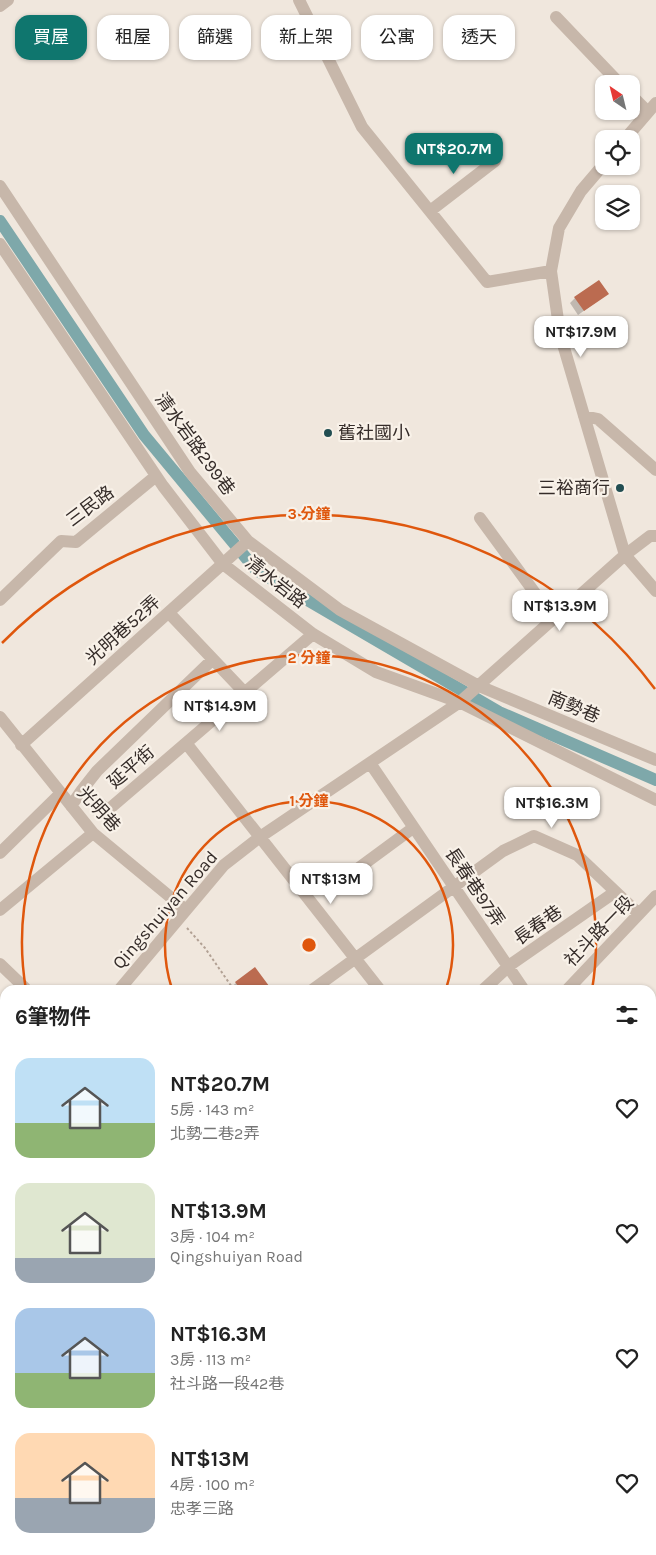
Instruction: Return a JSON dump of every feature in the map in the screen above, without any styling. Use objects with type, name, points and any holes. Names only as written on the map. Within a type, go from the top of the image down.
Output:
[{"type":"street","points":[[0,6],[8,0]]},
{"type":"street","points":[[299,0],[362,127],[487,282],[550,271]]},
{"type":"street","points":[[556,17],[611,75]]},
{"type":"street","points":[[633,130],[652,108],[640,101]]},
{"type":"street","points":[[430,211],[495,161]]},
{"type":"street","points":[[595,174],[580,191],[559,228],[550,271],[560,334],[625,556],[656,591]]},
{"type":"street","name":"清水岩路299巷","points":[[0,186],[190,472],[248,541],[340,610],[478,686]]},
{"type":"street","name":"清水岩路","points":[[0,244],[156,476],[224,563],[314,634],[376,672],[460,702],[656,800]]},
{"type":"street","points":[[584,416],[598,419],[656,470]]},
{"type":"street","name":"三民路","points":[[0,600],[61,541],[76,542],[156,476]]},
{"type":"street","points":[[480,518],[554,619]]},
{"type":"street","points":[[478,686],[625,556],[650,536],[656,536]]},
{"type":"street","name":"光明巷52弄","points":[[21,745],[248,541]]},
{"type":"street","points":[[169,613],[245,693]]},
{"type":"street","name":"延平街","points":[[82,790],[108,810],[314,634]]},
{"type":"street","points":[[71,806],[97,771],[212,660]]},
{"type":"street","name":"Qingshuiyan Road","points":[[124,985],[224,865],[260,837],[460,702],[478,686]]},
{"type":"street","name":"南勢巷","points":[[478,686],[656,760]]},
{"type":"street","name":"光明巷","points":[[0,718],[93,833],[182,915]]},
{"type":"street","points":[[186,743],[376,985]]},
{"type":"street","name":"長春巷97弄","points":[[370,763],[521,985]]},
{"type":"street","points":[[0,853],[61,793]]},
{"type":"street","points":[[341,881],[413,828]]},
{"type":"street","points":[[0,910],[93,833]]},
{"type":"street","points":[[319,985],[503,851],[534,836],[577,856],[639,914]]},
{"type":"street","name":"長春巷","points":[[488,985],[508,967],[615,892]]},
{"type":"street","name":"社斗路一段","points":[[572,985],[656,896]]},
{"type":"street","points":[[0,964],[22,985]]},
{"type":"path","points":[[182,915],[231,985]]},
{"type":"building","points":[[599,280],[609,294],[584,311],[574,297]]},
{"type":"building","points":[[255,967],[268,985],[237,985],[235,982]]},
{"type":"waterway","points":[[0,221],[144,435],[256,570],[499,712],[656,780]]},
{"type":"place","name":"舊社國小","points":[[328,433]]},
{"type":"place","name":"三裕商行","points":[[620,488]]}]
